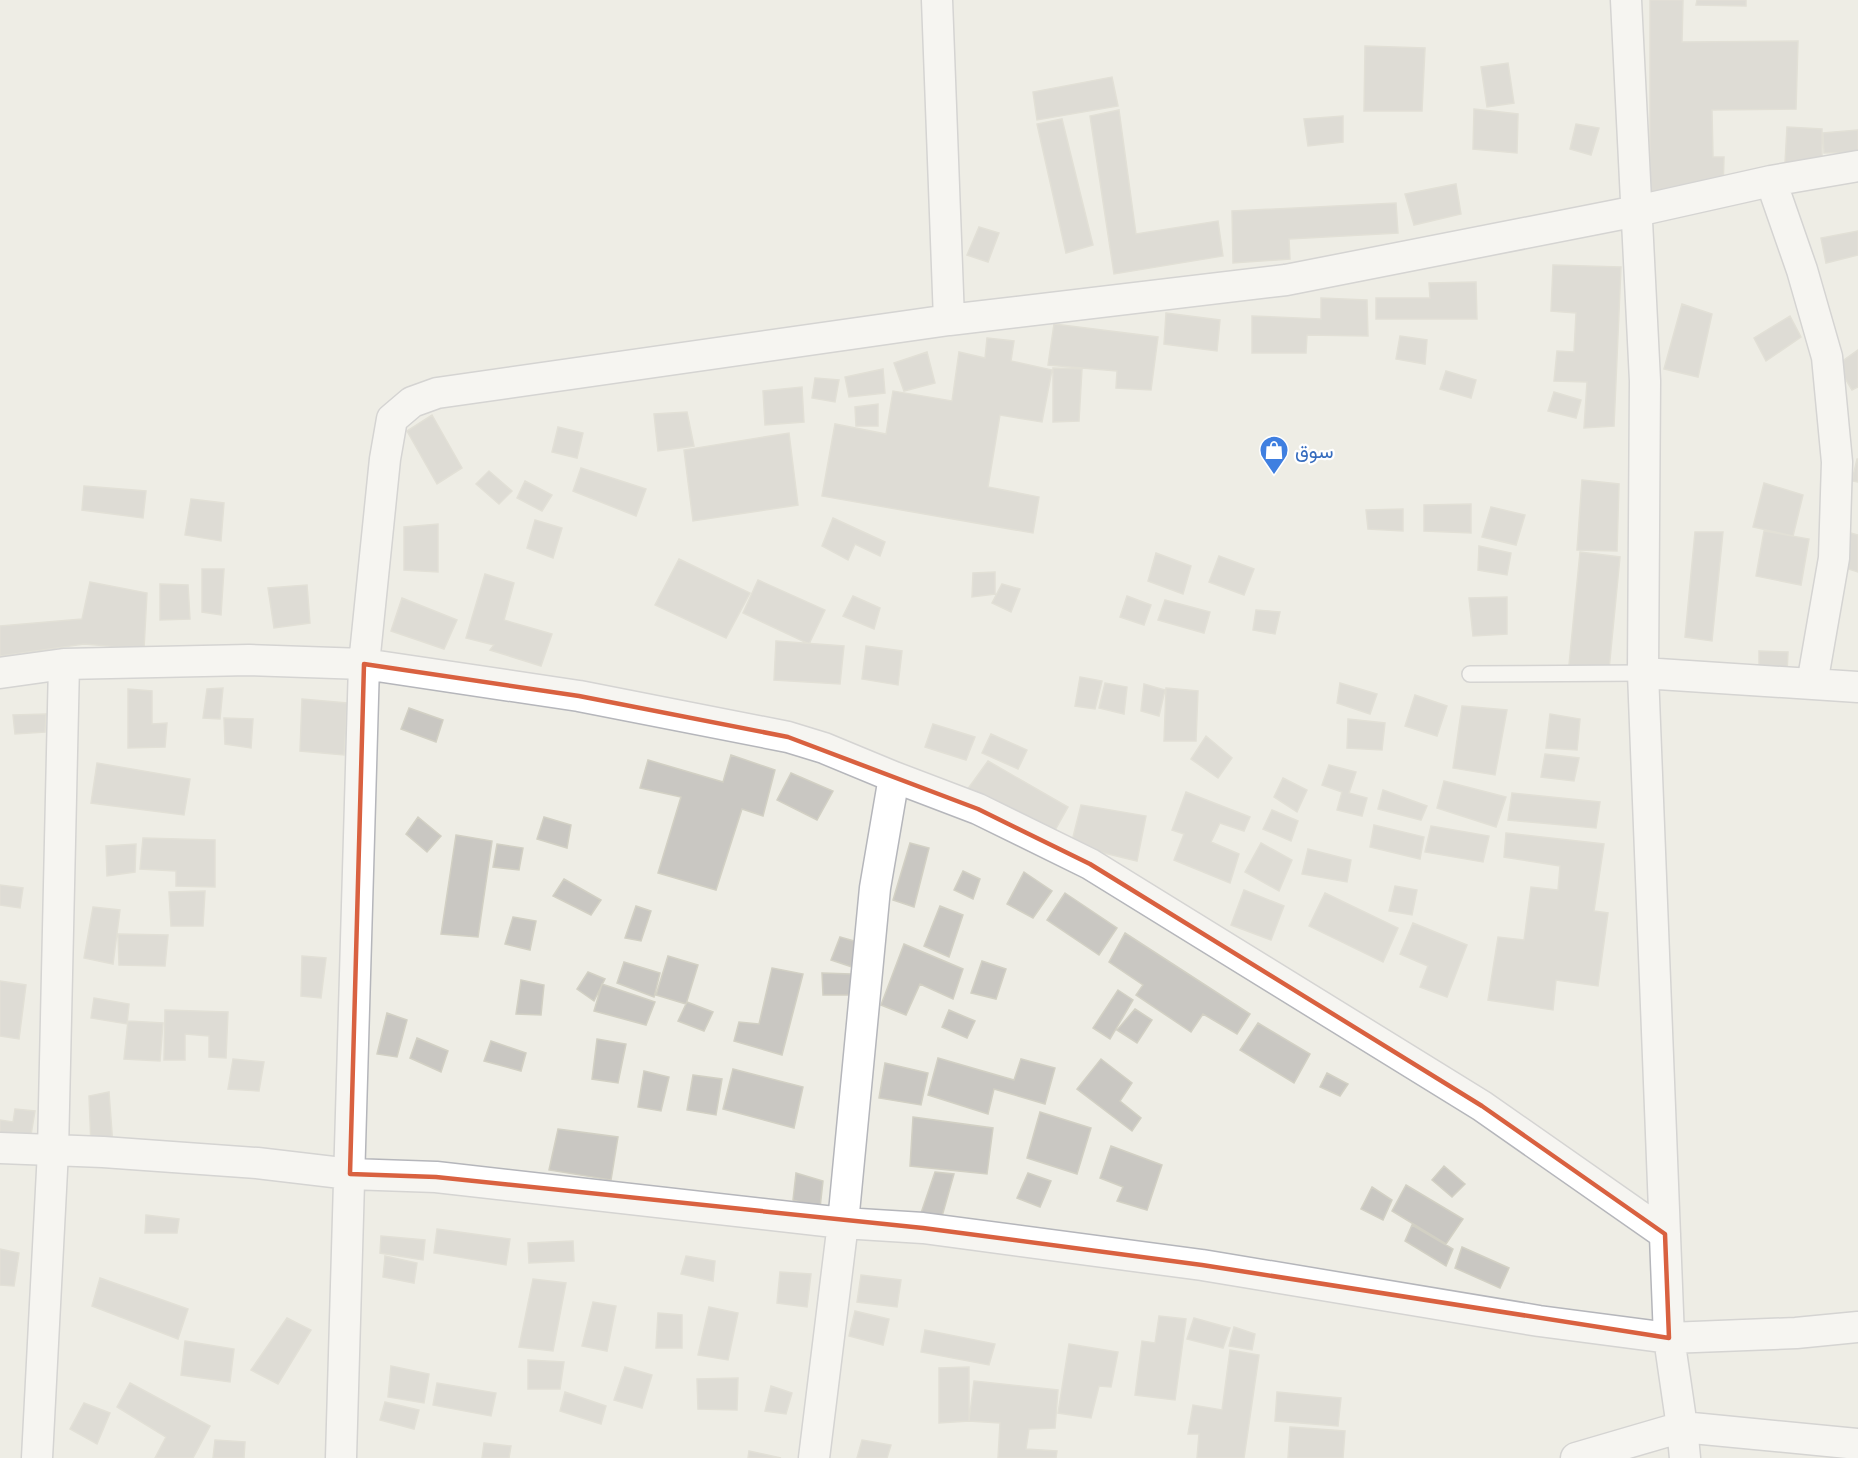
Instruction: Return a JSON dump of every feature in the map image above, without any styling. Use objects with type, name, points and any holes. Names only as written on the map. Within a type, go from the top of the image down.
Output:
[{"type":"street","points":[[937,0],[950,320]]},
{"type":"street","points":[[1626,0],[1645,381],[1643,673],[1669,1338],[1685,1458]]},
{"type":"street","points":[[341,1458],[364,664],[385,459],[392,419],[412,402],[438,393],[950,320],[1286,280],[1637,211],[1772,181],[1858,166]]},
{"type":"street","points":[[1772,181],[1802,270],[1827,357],[1837,462],[1834,558],[1812,684]]},
{"type":"street","points":[[0,673],[64,664],[249,660],[364,664],[579,696],[788,737],[842,755],[978,809],[1090,864],[1482,1106],[1665,1234]]},
{"type":"street","points":[[37,1458],[53,1151],[64,664]]},
{"type":"street","points":[[1643,673],[1858,687]]},
{"type":"street","points":[[814,1458],[843,1223],[875,888],[894,777]]},
{"type":"street","points":[[0,1148],[257,1164],[350,1174],[436,1177],[843,1223],[923,1228],[1202,1265],[1539,1321],[1669,1338],[1796,1333],[1858,1327]]},
{"type":"street","points":[[1576,1458],[1682,1426],[1858,1444]]},
{"type":"lane","points":[[1470,674],[1643,673]]},
{"type":"highlighted area","points":[[364,664],[579,696],[788,737],[978,809],[1090,864],[1482,1106],[1665,1234],[1669,1338],[1202,1265],[923,1228],[436,1177],[350,1174]]},
{"type":"building","points":[[1650,0],[1683,0],[1682,42],[1798,41],[1796,109],[1712,110],[1713,157],[1724,157],[1723,190],[1650,192]]},
{"type":"building","points":[[1697,0],[1746,0],[1746,6],[1696,5]]},
{"type":"building","points":[[1365,46],[1425,48],[1422,111],[1364,111]]},
{"type":"building","points":[[1508,63],[1514,103],[1487,107],[1481,67]]},
{"type":"building","points":[[1112,77],[1118,106],[1037,120],[1033,92]]},
{"type":"building","points":[[1474,109],[1518,114],[1517,153],[1473,149]]},
{"type":"building","points":[[1119,110],[1136,234],[1218,221],[1223,256],[1114,274],[1090,116]]},
{"type":"building","points":[[1343,116],[1343,142],[1308,146],[1304,119]]},
{"type":"building","points":[[1062,119],[1093,245],[1066,253],[1037,124]]},
{"type":"building","points":[[1576,124],[1599,128],[1591,155],[1570,149]]},
{"type":"building","points":[[1787,127],[1822,129],[1822,162],[1785,163]]},
{"type":"building","points":[[1858,130],[1858,152],[1824,153],[1823,133]]},
{"type":"building","points":[[1456,184],[1461,214],[1414,225],[1405,194]]},
{"type":"building","points":[[1396,203],[1398,233],[1289,239],[1290,259],[1233,263],[1232,211]]},
{"type":"building","points":[[979,227],[999,233],[988,262],[967,255]]},
{"type":"building","points":[[1858,231],[1858,255],[1826,263],[1821,238]]},
{"type":"building","points":[[1553,265],[1621,267],[1614,426],[1584,428],[1587,382],[1554,381],[1557,351],[1574,352],[1576,313],[1551,311]]},
{"type":"building","points":[[1476,282],[1477,319],[1376,319],[1376,298],[1430,298],[1429,283]]},
{"type":"building","points":[[1321,298],[1367,300],[1368,336],[1307,335],[1306,353],[1252,353],[1252,316],[1321,319]]},
{"type":"building","points":[[1682,304],[1712,314],[1698,377],[1664,369]]},
{"type":"building","points":[[1166,313],[1220,320],[1217,351],[1164,344]]},
{"type":"building","points":[[1790,316],[1801,337],[1766,361],[1754,338]]},
{"type":"building","points":[[1054,324],[1158,337],[1151,390],[1116,388],[1117,371],[1048,365]]},
{"type":"building","points":[[1400,336],[1427,340],[1425,364],[1396,359]]},
{"type":"building","points":[[987,338],[1014,341],[1011,361],[1052,370],[1042,422],[1000,415],[988,487],[1039,497],[1033,533],[822,496],[835,424],[886,434],[893,391],[952,401],[959,352],[985,358]]},
{"type":"building","points":[[1858,350],[1858,387],[1852,390],[1837,365]]},
{"type":"building","points":[[927,352],[935,383],[904,391],[894,363]]},
{"type":"building","points":[[1053,368],[1082,369],[1079,421],[1053,422]]},
{"type":"building","points":[[883,369],[885,393],[849,397],[845,377]]},
{"type":"building","points":[[1446,371],[1476,380],[1471,398],[1440,389]]},
{"type":"building","points":[[815,378],[839,380],[835,402],[812,398]]},
{"type":"building","points":[[802,387],[804,422],[765,425],[763,391]]},
{"type":"building","points":[[1554,392],[1581,400],[1576,418],[1548,411]]},
{"type":"building","points":[[878,404],[878,426],[856,426],[855,407]]},
{"type":"building","points":[[687,412],[694,446],[658,451],[654,414]]},
{"type":"building","points":[[432,415],[462,468],[437,484],[407,431]]},
{"type":"building","points":[[558,427],[583,433],[577,458],[552,452]]},
{"type":"building","points":[[789,433],[798,505],[693,521],[684,450]]},
{"type":"building","points":[[1858,459],[1858,482],[1852,481]]},
{"type":"building","points":[[581,468],[646,489],[636,516],[573,491]]},
{"type":"building","points":[[489,471],[512,491],[499,504],[476,484]]},
{"type":"building","points":[[1582,480],[1619,484],[1617,551],[1577,550]]},
{"type":"building","points":[[525,481],[552,495],[542,511],[517,498]]},
{"type":"building","points":[[1764,483],[1803,495],[1793,536],[1753,527]]},
{"type":"building","points":[[84,486],[146,491],[143,518],[82,510]]},
{"type":"building","points":[[191,499],[224,503],[221,541],[185,535]]},
{"type":"building","points":[[1471,504],[1471,533],[1424,531],[1424,505]]},
{"type":"building","points":[[1491,507],[1525,515],[1516,545],[1482,537]]},
{"type":"building","points":[[1403,509],[1403,531],[1368,529],[1366,510]]},
{"type":"building","points":[[833,518],[885,542],[880,556],[855,544],[848,560],[822,546]]},
{"type":"building","points":[[535,520],[562,528],[553,558],[527,548]]},
{"type":"building","points":[[438,524],[438,572],[404,570],[404,527]]},
{"type":"building","points":[[1764,531],[1809,539],[1801,585],[1756,576]]},
{"type":"building","points":[[1695,532],[1723,532],[1712,641],[1685,637]]},
{"type":"building","points":[[1847,532],[1858,535],[1858,572],[1836,565]]},
{"type":"building","points":[[1479,546],[1511,553],[1507,575],[1478,570]]},
{"type":"building","points":[[1580,552],[1620,557],[1609,670],[1569,665]]},
{"type":"building","points":[[1156,553],[1191,566],[1183,594],[1148,581]]},
{"type":"building","points":[[1219,556],[1254,569],[1244,595],[1209,582]]},
{"type":"building","points":[[679,559],[750,593],[726,638],[655,605]]},
{"type":"building","points":[[202,569],[224,569],[221,615],[202,612]]},
{"type":"building","points":[[995,572],[995,594],[972,597],[973,573]]},
{"type":"building","points":[[485,574],[514,583],[504,620],[552,634],[541,666],[490,650],[494,645],[466,638]]},
{"type":"building","points":[[758,580],[825,610],[809,644],[743,613]]},
{"type":"building","points":[[90,582],[147,593],[144,649],[84,644],[0,656],[0,626],[82,619]]},
{"type":"building","points":[[160,584],[188,585],[190,619],[160,620]]},
{"type":"building","points":[[1002,584],[1020,589],[1011,612],[992,603]]},
{"type":"building","points":[[307,585],[310,623],[274,628],[268,588]]},
{"type":"building","points":[[853,596],[880,608],[874,629],[843,616]]},
{"type":"building","points":[[1127,596],[1151,605],[1144,625],[1120,617]]},
{"type":"building","points":[[1507,597],[1507,634],[1473,636],[1469,598]]},
{"type":"building","points":[[402,598],[457,620],[444,649],[391,631]]},
{"type":"building","points":[[1165,600],[1210,612],[1204,633],[1158,620]]},
{"type":"building","points":[[1256,610],[1280,612],[1275,634],[1253,630]]},
{"type":"building","points":[[776,641],[844,646],[840,684],[774,680]]},
{"type":"building","points":[[866,646],[902,651],[898,685],[862,679]]},
{"type":"building","points":[[1759,651],[1788,652],[1787,674],[1759,673]]},
{"type":"building","points":[[1080,677],[1102,681],[1095,709],[1075,706]]},
{"type":"building","points":[[1105,683],[1127,687],[1124,714],[1099,708]]},
{"type":"building","points":[[1340,683],[1377,694],[1370,714],[1337,703]]},
{"type":"building","points":[[1144,684],[1165,690],[1159,716],[1141,711]]},
{"type":"building","points":[[223,688],[220,719],[203,718],[207,689]]},
{"type":"building","points":[[1166,688],[1198,691],[1196,741],[1164,741]]},
{"type":"building","points":[[128,689],[152,691],[152,724],[167,723],[165,747],[128,748]]},
{"type":"building","points":[[1415,695],[1447,706],[1437,736],[1405,726]]},
{"type":"building","points":[[302,699],[347,703],[344,755],[300,751]]},
{"type":"building","points":[[1462,706],[1507,710],[1495,775],[1453,768]]},
{"type":"building","points":[[409,708],[443,720],[436,742],[401,729]]},
{"type":"building","points":[[46,714],[45,732],[15,734],[13,715]]},
{"type":"building","points":[[1550,714],[1580,719],[1577,750],[1546,748]]},
{"type":"building","points":[[224,718],[253,719],[251,748],[225,744]]},
{"type":"building","points":[[1348,719],[1385,723],[1382,750],[1347,748]]},
{"type":"building","points":[[933,724],[975,737],[966,760],[925,747]]},
{"type":"building","points":[[991,734],[1027,750],[1018,769],[982,753]]},
{"type":"building","points":[[1206,736],[1232,758],[1218,778],[1191,759]]},
{"type":"building","points":[[1545,754],[1579,758],[1574,781],[1541,777]]},
{"type":"building","points":[[731,755],[775,770],[763,816],[742,809],[716,890],[658,873],[681,797],[640,788],[648,760],[723,782]]},
{"type":"building","points":[[988,761],[1068,807],[1049,841],[967,790]]},
{"type":"building","points":[[97,763],[190,779],[184,815],[91,803]]},
{"type":"building","points":[[1329,765],[1356,772],[1349,793],[1367,798],[1362,816],[1337,810],[1342,792],[1322,785]]},
{"type":"building","points":[[791,773],[833,791],[817,820],[777,800]]},
{"type":"building","points":[[1283,778],[1307,790],[1297,812],[1274,797]]},
{"type":"building","points":[[1444,781],[1506,797],[1496,827],[1437,808]]},
{"type":"building","points":[[1383,790],[1427,806],[1421,820],[1378,809]]},
{"type":"building","points":[[1186,792],[1250,817],[1244,831],[1220,823],[1211,842],[1239,854],[1230,883],[1174,860],[1184,834],[1172,830]]},
{"type":"building","points":[[1512,793],[1600,802],[1596,828],[1508,820]]},
{"type":"building","points":[[1081,805],[1146,816],[1137,861],[1071,845]]},
{"type":"building","points":[[1272,810],[1298,821],[1291,841],[1263,829]]},
{"type":"building","points":[[418,817],[441,836],[427,852],[406,834]]},
{"type":"building","points":[[544,817],[571,825],[567,848],[537,839]]},
{"type":"building","points":[[1374,825],[1424,837],[1420,859],[1370,847]]},
{"type":"building","points":[[1431,826],[1489,836],[1483,862],[1425,852]]},
{"type":"building","points":[[1506,833],[1604,844],[1594,911],[1608,913],[1598,986],[1556,980],[1553,1010],[1488,1000],[1498,937],[1524,940],[1531,887],[1558,890],[1560,866],[1504,857]]},
{"type":"building","points":[[456,835],[492,841],[478,937],[441,934]]},
{"type":"building","points":[[143,838],[215,840],[215,887],[176,886],[176,871],[140,869]]},
{"type":"building","points":[[910,843],[929,848],[914,907],[893,900]]},
{"type":"building","points":[[1261,843],[1292,860],[1279,891],[1245,872]]},
{"type":"building","points":[[136,844],[135,872],[107,876],[106,846]]},
{"type":"building","points":[[497,844],[523,848],[519,870],[493,867]]},
{"type":"building","points":[[1308,849],[1351,860],[1347,882],[1302,874]]},
{"type":"building","points":[[963,871],[980,879],[973,899],[954,890]]},
{"type":"building","points":[[1024,872],[1052,891],[1033,918],[1007,904]]},
{"type":"building","points":[[564,879],[601,900],[591,915],[553,896]]},
{"type":"building","points":[[0,885],[23,888],[20,908],[0,905]]},
{"type":"building","points":[[1395,886],[1417,890],[1412,915],[1389,911]]},
{"type":"building","points":[[1244,890],[1284,906],[1271,940],[1231,925]]},
{"type":"building","points":[[205,891],[203,926],[171,926],[169,892]]},
{"type":"building","points":[[1065,893],[1117,928],[1099,955],[1047,920]]},
{"type":"building","points":[[1325,893],[1398,928],[1383,962],[1309,926]]},
{"type":"building","points":[[636,906],[651,911],[641,941],[625,938]]},
{"type":"building","points":[[940,906],[963,915],[949,957],[924,946]]},
{"type":"building","points":[[93,907],[120,910],[113,964],[84,958]]},
{"type":"building","points":[[513,917],[536,921],[530,950],[505,944]]},
{"type":"building","points":[[1413,923],[1467,945],[1447,997],[1420,987],[1428,966],[1400,954]]},
{"type":"building","points":[[1125,933],[1250,1014],[1237,1034],[1203,1014],[1191,1032],[1136,995],[1143,985],[1109,962]]},
{"type":"building","points":[[118,934],[168,935],[165,966],[119,965]]},
{"type":"building","points":[[840,937],[858,942],[852,967],[831,960]]},
{"type":"building","points":[[904,944],[963,969],[953,999],[920,984],[906,1015],[881,1005]]},
{"type":"building","points":[[302,956],[326,958],[321,998],[301,996]]},
{"type":"building","points":[[668,956],[698,965],[686,1004],[656,995]]},
{"type":"building","points":[[982,961],[1006,969],[996,999],[971,993]]},
{"type":"building","points":[[624,962],[660,973],[654,997],[617,983]]},
{"type":"building","points":[[772,968],[803,974],[782,1055],[734,1041],[739,1022],[759,1024]]},
{"type":"building","points":[[588,972],[605,979],[594,1001],[577,989]]},
{"type":"building","points":[[822,973],[851,974],[851,995],[823,995]]},
{"type":"building","points":[[521,980],[544,985],[541,1015],[516,1014]]},
{"type":"building","points":[[0,981],[26,985],[19,1039],[0,1036]]},
{"type":"building","points":[[602,984],[655,1002],[646,1025],[594,1011]]},
{"type":"building","points":[[1118,990],[1133,1000],[1110,1039],[1093,1028]]},
{"type":"building","points":[[94,998],[129,1004],[127,1024],[91,1018]]},
{"type":"building","points":[[687,1002],[713,1012],[704,1031],[678,1021]]},
{"type":"building","points":[[1135,1009],[1152,1020],[1137,1043],[1117,1030]]},
{"type":"building","points":[[165,1010],[228,1012],[226,1058],[209,1057],[209,1036],[185,1034],[185,1060],[164,1060]]},
{"type":"building","points":[[949,1010],[975,1021],[967,1038],[942,1027]]},
{"type":"building","points":[[387,1013],[407,1020],[397,1057],[377,1054]]},
{"type":"building","points":[[128,1021],[163,1023],[160,1061],[124,1059]]},
{"type":"building","points":[[1258,1023],[1310,1054],[1294,1083],[1240,1050]]},
{"type":"building","points":[[417,1038],[448,1051],[441,1072],[410,1058]]},
{"type":"building","points":[[597,1039],[626,1044],[618,1083],[592,1079]]},
{"type":"building","points":[[491,1041],[526,1053],[521,1071],[484,1061]]},
{"type":"building","points":[[938,1058],[1014,1080],[1021,1059],[1055,1068],[1045,1104],[994,1089],[988,1114],[928,1095]]},
{"type":"building","points":[[233,1059],[264,1062],[259,1091],[228,1089]]},
{"type":"building","points":[[1101,1059],[1132,1083],[1120,1101],[1141,1118],[1132,1131],[1077,1089]]},
{"type":"building","points":[[885,1063],[928,1073],[921,1105],[879,1098]]},
{"type":"building","points":[[733,1069],[803,1087],[794,1128],[723,1109]]},
{"type":"building","points":[[644,1071],[669,1077],[661,1111],[638,1107]]},
{"type":"building","points":[[1327,1073],[1348,1084],[1340,1096],[1320,1087]]},
{"type":"building","points":[[693,1075],[722,1079],[716,1115],[687,1110]]},
{"type":"building","points":[[109,1092],[113,1146],[91,1146],[89,1096]]},
{"type":"building","points":[[15,1109],[35,1111],[29,1147],[0,1143],[0,1120],[13,1122]]},
{"type":"building","points":[[1040,1112],[1091,1128],[1077,1174],[1027,1158]]},
{"type":"building","points":[[913,1117],[993,1128],[987,1174],[910,1166]]},
{"type":"building","points":[[558,1129],[618,1137],[611,1180],[549,1170]]},
{"type":"building","points":[[1111,1146],[1162,1165],[1147,1210],[1117,1201],[1123,1187],[1100,1178]]},
{"type":"building","points":[[1444,1166],[1465,1184],[1452,1197],[1432,1180]]},
{"type":"building","points":[[935,1172],[954,1174],[941,1220],[921,1213]]},
{"type":"building","points":[[796,1173],[823,1181],[820,1208],[793,1200]]},
{"type":"building","points":[[1028,1173],[1051,1181],[1040,1207],[1017,1198]]},
{"type":"building","points":[[1406,1185],[1463,1219],[1446,1244],[1392,1211]]},
{"type":"building","points":[[1372,1187],[1392,1200],[1383,1220],[1361,1209]]},
{"type":"building","points":[[146,1215],[179,1219],[177,1233],[145,1233]]},
{"type":"building","points":[[1412,1225],[1453,1249],[1446,1266],[1405,1241]]},
{"type":"building","points":[[437,1229],[510,1239],[506,1265],[434,1253]]},
{"type":"building","points":[[381,1236],[425,1240],[423,1260],[380,1253]]},
{"type":"building","points":[[573,1241],[574,1261],[529,1263],[528,1243]]},
{"type":"building","points":[[1462,1247],[1509,1268],[1500,1288],[1455,1268]]},
{"type":"building","points":[[0,1249],[19,1253],[14,1286],[0,1285]]},
{"type":"building","points":[[385,1256],[417,1263],[414,1283],[383,1277]]},
{"type":"building","points":[[686,1256],[715,1261],[713,1281],[681,1274]]},
{"type":"building","points":[[780,1272],[811,1274],[807,1307],[777,1303]]},
{"type":"building","points":[[861,1275],[901,1280],[897,1307],[857,1302]]},
{"type":"building","points":[[100,1278],[188,1309],[178,1339],[92,1306]]},
{"type":"building","points":[[533,1279],[566,1283],[553,1351],[519,1347]]},
{"type":"building","points":[[593,1302],[616,1306],[607,1351],[582,1346]]},
{"type":"building","points":[[709,1307],[738,1313],[728,1360],[698,1355]]},
{"type":"building","points":[[855,1311],[889,1319],[883,1345],[849,1336]]},
{"type":"building","points":[[658,1313],[682,1315],[682,1348],[656,1348]]},
{"type":"building","points":[[1159,1316],[1186,1319],[1175,1400],[1135,1395],[1142,1341],[1155,1343]]},
{"type":"building","points":[[287,1318],[311,1330],[278,1384],[251,1370]]},
{"type":"building","points":[[1194,1318],[1230,1328],[1223,1348],[1187,1339]]},
{"type":"building","points":[[1234,1327],[1255,1334],[1252,1350],[1229,1346]]},
{"type":"building","points":[[925,1330],[995,1344],[989,1365],[921,1352]]},
{"type":"building","points":[[185,1341],[234,1349],[230,1382],[181,1375]]},
{"type":"building","points":[[1069,1344],[1118,1352],[1111,1387],[1099,1386],[1091,1418],[1058,1413]]},
{"type":"building","points":[[1230,1350],[1259,1355],[1244,1458],[1197,1458],[1199,1434],[1188,1434],[1193,1405],[1222,1410]]},
{"type":"building","points":[[528,1360],[564,1362],[560,1389],[528,1389]]},
{"type":"building","points":[[391,1366],[429,1374],[424,1403],[388,1397]]},
{"type":"building","points":[[625,1367],[652,1375],[642,1408],[614,1400]]},
{"type":"building","points":[[969,1367],[969,1421],[939,1423],[939,1368]]},
{"type":"building","points":[[738,1378],[737,1410],[698,1409],[697,1379]]},
{"type":"building","points":[[974,1381],[1058,1390],[1055,1428],[1029,1429],[1026,1449],[1057,1451],[1056,1458],[998,1458],[1000,1423],[969,1421]]},
{"type":"building","points":[[130,1383],[210,1426],[193,1458],[155,1458],[166,1437],[117,1407]]},
{"type":"building","points":[[437,1383],[496,1393],[491,1416],[433,1405]]},
{"type":"building","points":[[771,1386],[792,1393],[786,1414],[765,1411]]},
{"type":"building","points":[[565,1392],[606,1406],[601,1424],[560,1411]]},
{"type":"building","points":[[1277,1392],[1341,1398],[1338,1426],[1275,1421]]},
{"type":"building","points":[[385,1402],[419,1410],[414,1429],[380,1420]]},
{"type":"building","points":[[84,1403],[110,1413],[97,1444],[70,1429]]},
{"type":"building","points":[[1290,1427],[1345,1431],[1343,1458],[1288,1458]]},
{"type":"building","points":[[215,1440],[245,1442],[244,1458],[213,1458]]},
{"type":"building","points":[[862,1440],[891,1445],[887,1458],[857,1458]]},
{"type":"building","points":[[484,1443],[511,1446],[509,1458],[482,1458]]},
{"type":"building","points":[[749,1451],[781,1458],[748,1458]]},
{"type":"place","name":"سوق","points":[[1274,476]]}]
